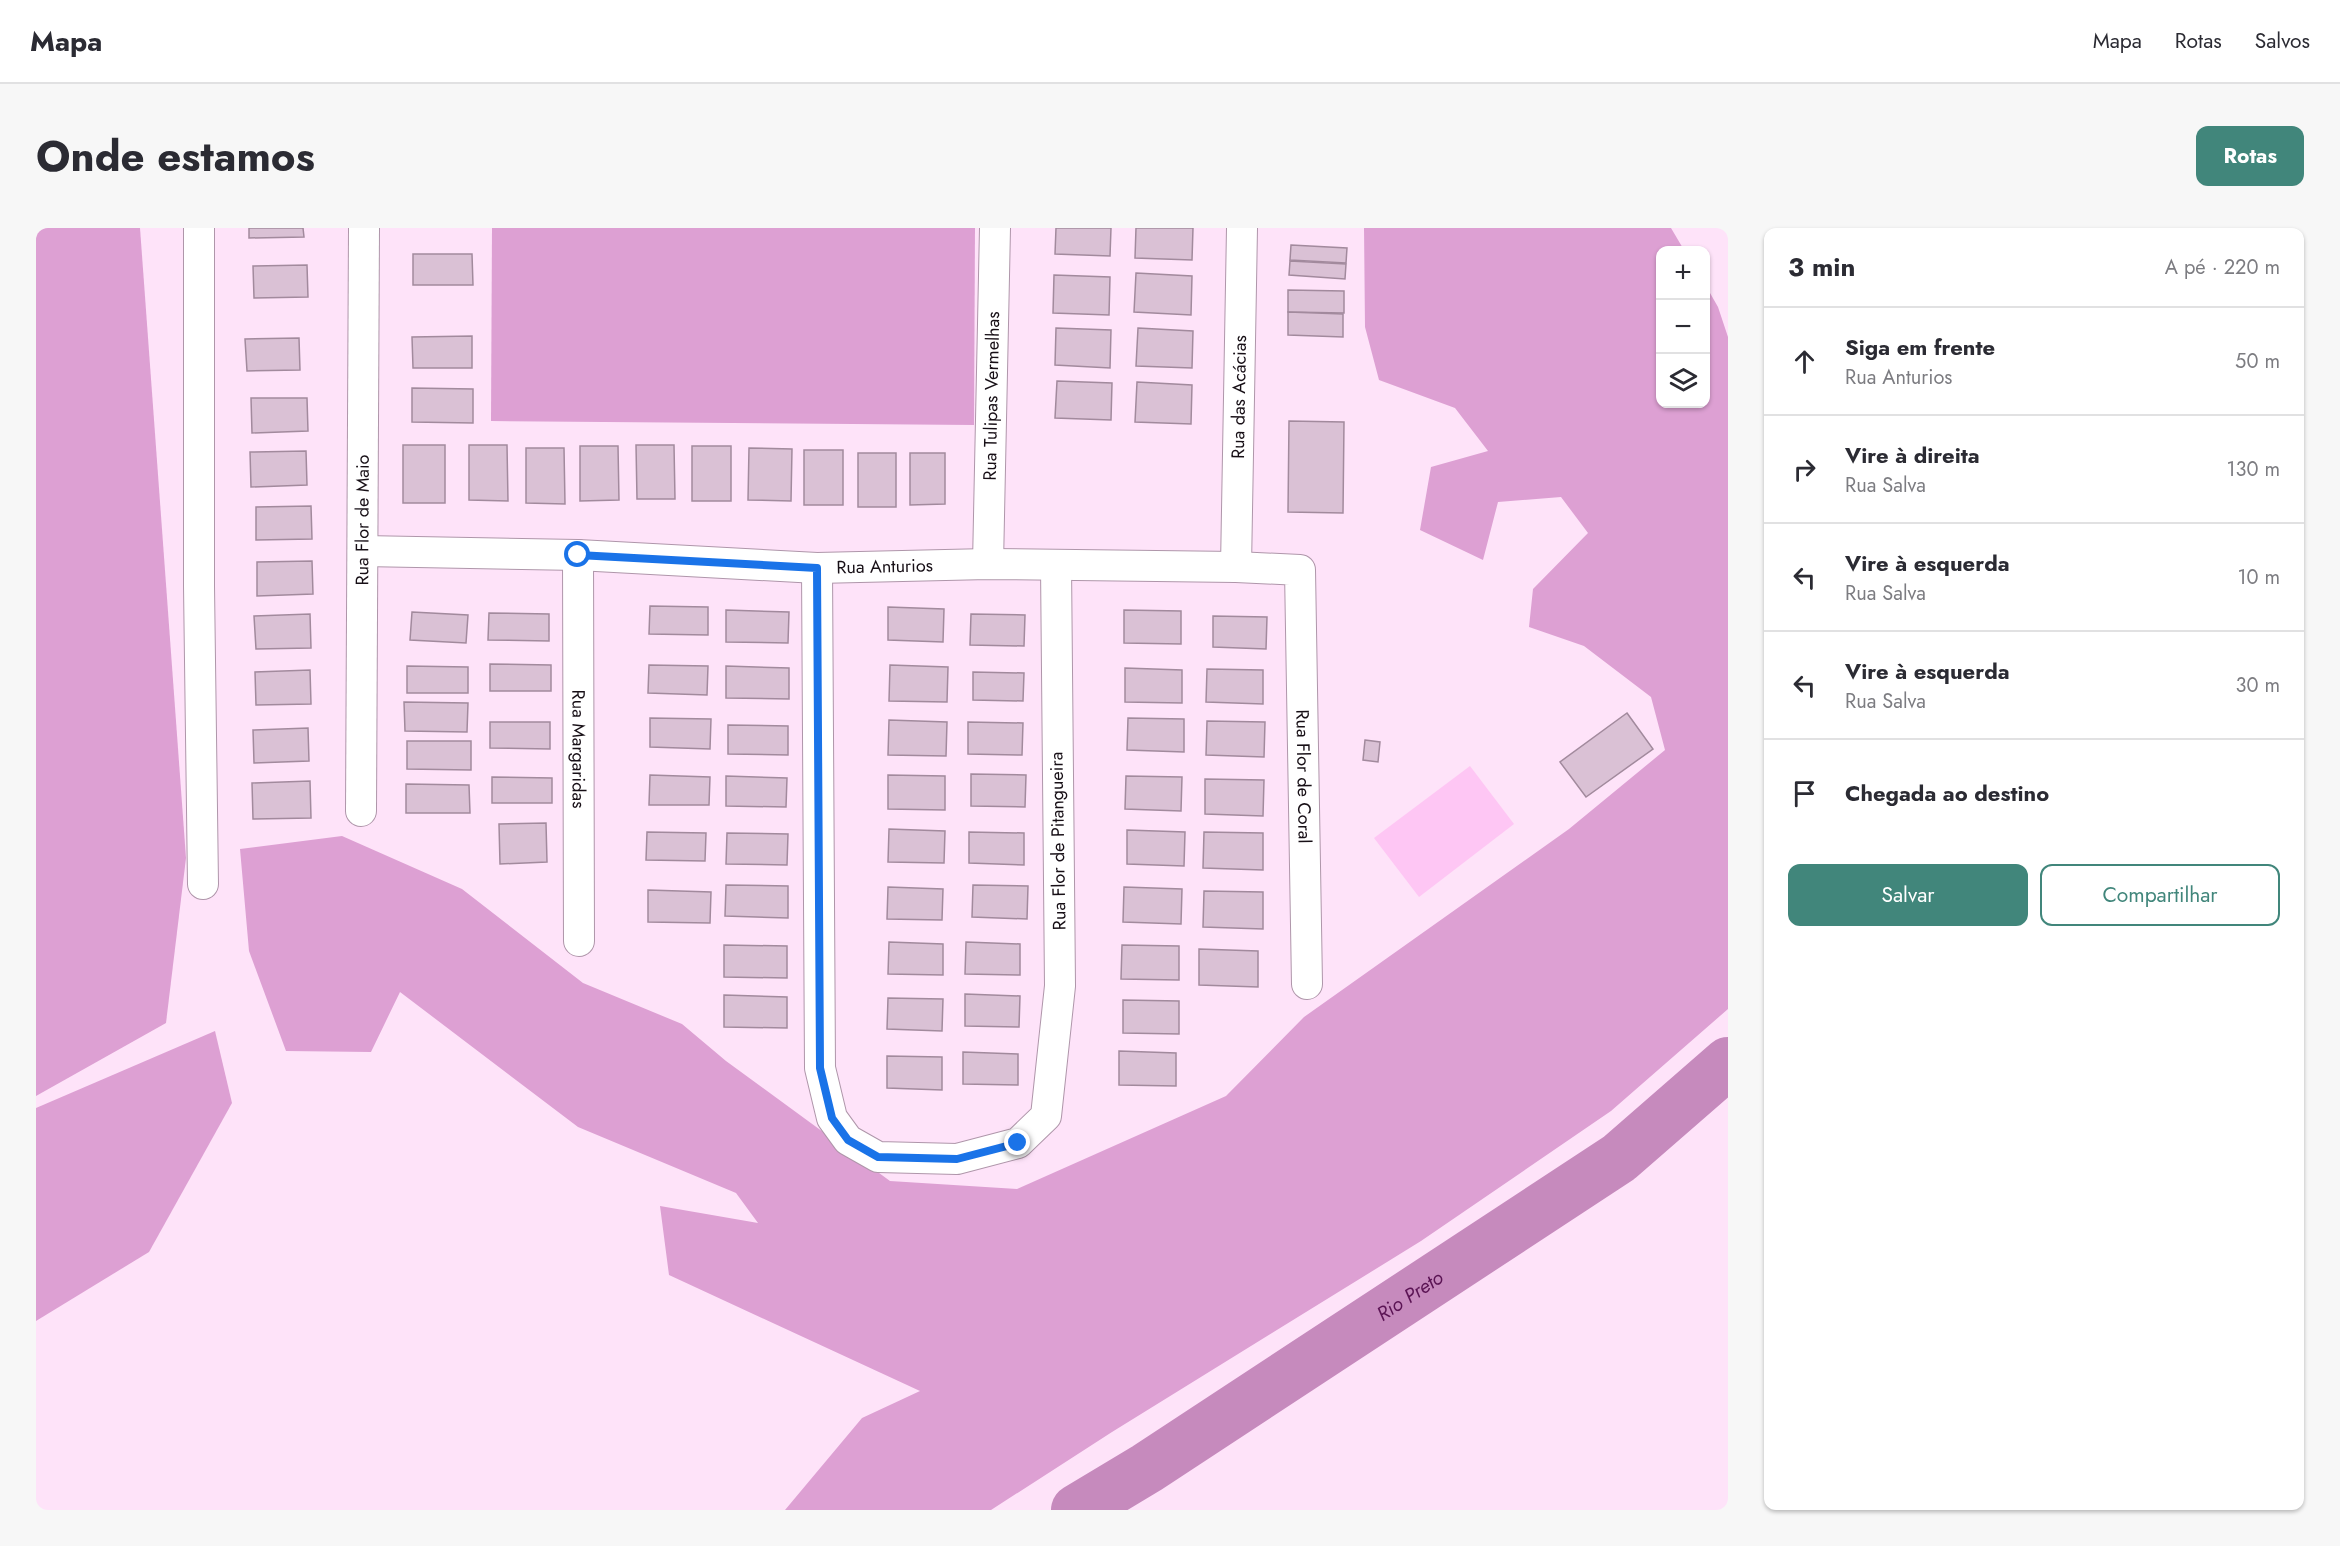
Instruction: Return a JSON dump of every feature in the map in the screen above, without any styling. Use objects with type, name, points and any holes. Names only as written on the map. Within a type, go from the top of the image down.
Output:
[{"type":"street","points":[[199,228],[199,586],[203,884]]},
{"type":"street","name":"Rua Flor de Maio","points":[[362,812],[364,228]]},
{"type":"street","name":"Rua Tulipas Vermelhas","points":[[988,564],[995,228]]},
{"type":"street","name":"Rua das Acácias","points":[[1236,567],[1242,228]]},
{"type":"street","name":"Rua Anturios","points":[[363,551],[578,555],[817,568],[988,564],[1300,570]]},
{"type":"street","name":"Rua Margaridas","points":[[578,555],[579,941]]},
{"type":"street","name":"Rua Flor de Pitangueira","points":[[817,568],[820,1068],[832,1118],[848,1140],[878,1157],[957,1159],[1018,1143],[1046,1116],[1060,986],[1056,565]]},
{"type":"street","name":"Rua Flor de Coral","points":[[1300,570],[1307,984]]},
{"type":"shaded area","points":[[36,228],[140,228],[186,858],[166,1023],[36,1096]]},
{"type":"shaded area","points":[[492,228],[975,228],[974,425],[491,421]]},
{"type":"shaded area","points":[[1364,228],[1671,228],[1682,246],[1656,246],[1656,408],[1710,408],[1710,293],[1718,307],[1728,337],[1728,1009],[1611,1111],[1421,1241],[1112,1432],[991,1510],[785,1510],[862,1418],[920,1391],[669,1275],[660,1206],[758,1223],[736,1193],[578,1127],[400,992],[371,1052],[286,1051],[249,951],[240,849],[342,836],[462,889],[583,983],[682,1024],[726,1061],[890,1181],[1017,1189],[1226,1096],[1304,1017],[1569,829],[1665,750],[1651,697],[1584,646],[1529,627],[1533,589],[1588,533],[1561,497],[1498,502],[1483,560],[1420,530],[1431,467],[1488,451],[1455,408],[1379,380],[1365,327]]},
{"type":"shaded area","points":[[1470,766],[1514,824],[1419,897],[1374,838]]},
{"type":"shaded area","points":[[215,1031],[232,1103],[149,1252],[36,1321],[36,1108]]},
{"type":"building","points":[[249,228],[303,228],[304,237],[249,238]]},
{"type":"building","points":[[1056,228],[1111,228],[1110,256],[1055,254]]},
{"type":"building","points":[[1136,228],[1193,228],[1192,260],[1135,258]]},
{"type":"building","points":[[1291,245],[1347,248],[1346,263],[1290,260]]},
{"type":"building","points":[[413,254],[472,254],[473,285],[413,285]]},
{"type":"building","points":[[1290,261],[1346,264],[1345,279],[1289,275]]},
{"type":"building","points":[[307,265],[308,297],[254,298],[253,266]]},
{"type":"building","points":[[1136,273],[1192,276],[1191,315],[1134,312]]},
{"type":"building","points":[[1054,275],[1110,277],[1109,315],[1053,313]]},
{"type":"building","points":[[1288,290],[1344,291],[1344,313],[1288,312]]},
{"type":"building","points":[[1288,312],[1343,314],[1343,337],[1288,335]]},
{"type":"building","points":[[1056,328],[1111,330],[1110,368],[1055,365]]},
{"type":"building","points":[[1138,328],[1193,331],[1192,368],[1136,366]]},
{"type":"building","points":[[472,336],[472,368],[413,368],[412,337]]},
{"type":"building","points":[[299,338],[300,370],[247,371],[245,339]]},
{"type":"building","points":[[1057,381],[1112,383],[1111,420],[1055,418]]},
{"type":"building","points":[[1137,382],[1192,385],[1191,424],[1135,422]]},
{"type":"building","points":[[412,388],[473,389],[473,423],[412,422]]},
{"type":"building","points":[[251,398],[307,398],[308,431],[252,433]]},
{"type":"building","points":[[1289,421],[1344,422],[1343,513],[1288,512]]},
{"type":"building","points":[[403,445],[445,445],[445,503],[403,503]]},
{"type":"building","points":[[469,445],[507,445],[508,501],[469,500]]},
{"type":"building","points":[[636,445],[674,445],[675,499],[637,499]]},
{"type":"building","points":[[580,446],[618,446],[619,500],[580,501]]},
{"type":"building","points":[[692,446],[731,446],[731,501],[692,501]]},
{"type":"building","points":[[526,448],[564,448],[565,504],[526,503]]},
{"type":"building","points":[[749,448],[792,449],[791,501],[748,500]]},
{"type":"building","points":[[804,450],[843,450],[843,505],[804,505]]},
{"type":"building","points":[[306,451],[307,485],[251,487],[250,452]]},
{"type":"building","points":[[858,453],[896,453],[896,507],[858,507]]},
{"type":"building","points":[[910,453],[945,453],[945,504],[910,505]]},
{"type":"building","points":[[311,506],[312,539],[256,540],[256,507]]},
{"type":"building","points":[[312,561],[313,594],[257,596],[257,562]]},
{"type":"building","points":[[650,606],[708,607],[708,635],[649,634]]},
{"type":"building","points":[[888,607],[944,609],[943,642],[888,640]]},
{"type":"building","points":[[726,610],[789,612],[788,643],[726,642]]},
{"type":"building","points":[[1124,610],[1181,611],[1181,644],[1124,643]]},
{"type":"building","points":[[412,612],[468,615],[466,643],[410,640]]},
{"type":"building","points":[[489,613],[549,614],[549,641],[488,640]]},
{"type":"building","points":[[310,614],[311,648],[256,649],[254,616]]},
{"type":"building","points":[[971,614],[1025,615],[1024,646],[970,645]]},
{"type":"building","points":[[1213,616],[1267,617],[1266,649],[1213,647]]},
{"type":"building","points":[[490,664],[551,665],[551,691],[490,691]]},
{"type":"building","points":[[649,665],[708,666],[707,695],[648,693]]},
{"type":"building","points":[[890,665],[948,667],[947,702],[889,701]]},
{"type":"building","points":[[407,666],[468,667],[468,693],[407,693]]},
{"type":"building","points":[[726,666],[789,668],[789,699],[726,698]]},
{"type":"building","points":[[1125,668],[1182,670],[1182,703],[1125,702]]},
{"type":"building","points":[[1207,669],[1263,670],[1263,704],[1206,702]]},
{"type":"building","points":[[310,670],[311,704],[256,705],[255,672]]},
{"type":"building","points":[[973,672],[1024,673],[1023,701],[973,700]]},
{"type":"building","points":[[404,702],[468,703],[467,732],[405,731]]},
{"type":"building","points":[[1627,713],[1653,749],[1586,797],[1560,762]]},
{"type":"building","points":[[650,718],[711,719],[710,749],[650,747]]},
{"type":"building","points":[[1128,718],[1184,719],[1184,752],[1127,750]]},
{"type":"building","points":[[889,720],[947,722],[946,756],[888,755]]},
{"type":"building","points":[[1207,721],[1265,722],[1264,757],[1206,755]]},
{"type":"building","points":[[490,722],[550,722],[550,749],[490,748]]},
{"type":"building","points":[[968,722],[1023,723],[1022,755],[968,754]]},
{"type":"building","points":[[728,725],[788,726],[788,755],[728,754]]},
{"type":"building","points":[[308,728],[309,761],[254,763],[253,730]]},
{"type":"building","points":[[1365,740],[1380,742],[1378,762],[1363,760]]},
{"type":"building","points":[[407,741],[471,741],[471,770],[407,769]]},
{"type":"building","points":[[971,774],[1026,775],[1025,807],[971,806]]},
{"type":"building","points":[[650,775],[710,777],[709,805],[649,805]]},
{"type":"building","points":[[888,775],[945,776],[945,810],[888,809]]},
{"type":"building","points":[[726,776],[787,778],[786,807],[726,806]]},
{"type":"building","points":[[1126,776],[1182,777],[1181,811],[1125,809]]},
{"type":"building","points":[[492,777],[552,778],[552,803],[492,803]]},
{"type":"building","points":[[1205,779],[1264,780],[1263,816],[1205,814]]},
{"type":"building","points":[[310,781],[311,818],[253,819],[252,783]]},
{"type":"building","points":[[406,784],[469,785],[470,813],[406,813]]},
{"type":"building","points":[[546,823],[547,862],[500,864],[499,824]]},
{"type":"building","points":[[889,829],[945,831],[944,863],[888,862]]},
{"type":"building","points":[[1127,830],[1185,832],[1184,866],[1127,864]]},
{"type":"building","points":[[647,832],[706,833],[705,861],[646,860]]},
{"type":"building","points":[[969,832],[1024,833],[1024,865],[969,863]]},
{"type":"building","points":[[1204,832],[1263,833],[1263,870],[1203,868]]},
{"type":"building","points":[[727,833],[788,834],[787,865],[726,864]]},
{"type":"building","points":[[726,885],[788,886],[788,918],[725,916]]},
{"type":"building","points":[[973,885],[1028,886],[1027,919],[972,917]]},
{"type":"building","points":[[888,887],[943,889],[942,920],[887,919]]},
{"type":"building","points":[[1124,887],[1182,889],[1181,924],[1123,922]]},
{"type":"building","points":[[648,890],[711,892],[710,923],[648,922]]},
{"type":"building","points":[[1204,891],[1263,892],[1263,929],[1203,927]]},
{"type":"building","points":[[889,942],[943,944],[943,975],[888,974]]},
{"type":"building","points":[[966,942],[1020,944],[1020,975],[965,974]]},
{"type":"building","points":[[724,945],[787,946],[787,978],[724,977]]},
{"type":"building","points":[[1122,945],[1179,946],[1179,980],[1121,979]]},
{"type":"building","points":[[1199,949],[1258,951],[1258,987],[1199,985]]},
{"type":"building","points":[[965,994],[1020,996],[1019,1027],[965,1026]]},
{"type":"building","points":[[724,995],[787,997],[787,1028],[724,1027]]},
{"type":"building","points":[[888,998],[943,999],[942,1031],[887,1029]]},
{"type":"building","points":[[1123,1000],[1179,1001],[1179,1034],[1123,1033]]},
{"type":"building","points":[[1119,1051],[1176,1053],[1176,1086],[1119,1085]]},
{"type":"building","points":[[963,1052],[1018,1054],[1018,1085],[963,1084]]},
{"type":"building","points":[[887,1056],[942,1057],[942,1090],[887,1088]]},
{"type":"waterway","name":"Rio Preto","points":[[1077,1510],[1147,1468],[1619,1158],[1728,1063]]},
{"type":"route","points":[[578,555],[817,568],[820,1068],[832,1118],[848,1140],[878,1157],[957,1159],[1018,1143]]}]
